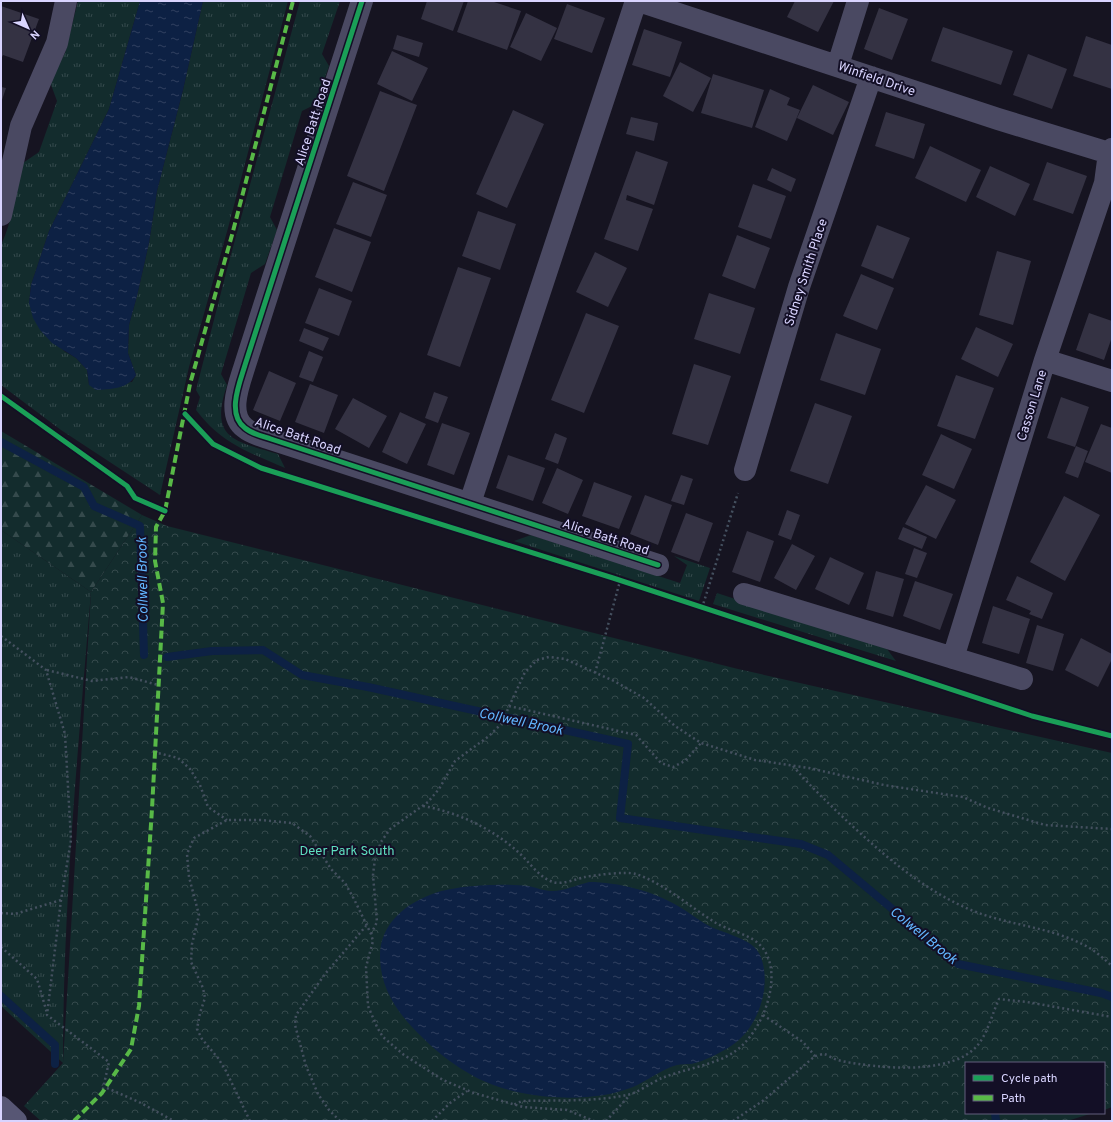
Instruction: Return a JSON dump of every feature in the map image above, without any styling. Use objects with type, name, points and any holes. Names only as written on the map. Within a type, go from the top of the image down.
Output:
[{"type":"street","points":[[1,215],[21,126],[57,43],[66,1]]},
{"type":"street","name":"Alice Batt Road","points":[[362,1],[245,365],[236,396],[236,410],[239,420],[244,427],[254,433],[658,565]]},
{"type":"street","points":[[470,503],[636,1]]},
{"type":"street","name":"Winfield Drive","points":[[639,1],[838,65],[998,119],[1111,151]]},
{"type":"street","points":[[838,65],[858,1]]},
{"type":"street","name":"Sidney Smith Place","points":[[745,470],[799,286],[871,76]]},
{"type":"street","name":"Casson Lane","points":[[952,658],[1045,360],[1105,183],[1111,151]]},
{"type":"street","points":[[1045,360],[1112,381]]},
{"type":"street","points":[[744,594],[1022,679]]},
{"type":"street","points":[[1,1107],[16,1121]]},
{"type":"path","points":[[702,608],[745,470]]},
{"type":"path","points":[[613,578],[627,583]]},
{"type":"path","points":[[595,673],[620,580]]},
{"type":"path","points":[[694,606],[709,611]]},
{"type":"path","points":[[1,636],[46,670],[92,681],[129,677],[158,685]]},
{"type":"path","points":[[371,934],[377,922],[373,875],[375,858],[380,842],[390,829],[423,806],[439,789],[455,761],[489,736],[501,724],[525,672],[537,660],[549,657],[565,659],[644,698],[675,726],[701,743],[755,760],[963,797],[988,808],[1044,825],[1112,829]]},
{"type":"path","points":[[46,670],[65,734],[71,840],[61,900],[47,1015]]},
{"type":"path","points":[[508,706],[636,735],[661,763],[673,767],[685,761],[701,743]]},
{"type":"path","points":[[154,752],[178,758],[190,769],[200,785],[208,807],[227,820]]},
{"type":"path","points":[[793,766],[815,792],[891,860],[919,882],[950,901],[977,912],[1013,924],[1048,931],[1080,943],[1098,954],[1112,966]]},
{"type":"path","points":[[423,806],[439,808],[476,824],[517,851],[537,871],[554,882],[572,881],[586,877],[634,873],[656,883],[720,925],[732,929],[759,944],[767,954],[771,978],[769,994],[763,1015],[746,1040],[733,1053],[662,1078],[629,1095],[606,1121]]},
{"type":"path","points":[[250,1121],[226,1071],[218,1058],[202,1039],[197,1029],[205,998],[204,988],[191,962],[192,944],[199,915],[189,877],[187,854],[194,838],[227,820],[280,821],[292,823],[302,828],[310,836],[331,870],[345,883],[371,934],[373,941],[366,966],[368,1006],[377,1027],[392,1046],[415,1064],[456,1087],[513,1104],[567,1110],[594,1121]]},
{"type":"path","points":[[1,913],[15,914],[61,900]]},
{"type":"path","points":[[340,1121],[329,1110],[318,1094],[306,1066],[295,1025],[296,1015],[325,974],[366,926]]},
{"type":"path","points":[[1,947],[37,979],[47,1015],[109,1062],[102,1094]]},
{"type":"path","points":[[733,1121],[764,1100],[815,1056],[824,1054],[837,1060],[902,1067],[942,1064],[972,1051],[978,1045],[988,1028],[999,999],[1112,1017]]},
{"type":"path","points":[[763,1015],[803,1042],[815,1056]]},
{"type":"path","points":[[107,1088],[140,1102],[174,1121]]},
{"type":"path","points":[[432,1121],[450,1103],[467,1090]]},
{"type":"path","points":[[513,1104],[522,1101],[588,1099],[629,1095]]},
{"type":"green space","points":[[78,1],[140,1],[109,109],[49,231],[31,285],[29,303],[64,351],[76,358],[87,370],[89,385],[132,382],[136,375],[128,353],[129,325],[149,243],[157,191],[183,90],[203,1],[288,1],[228,228],[189,367],[160,495],[61,430],[1,385],[1,245],[11,216],[20,165],[39,152],[57,101],[50,82],[65,53]]},
{"type":"green space","points":[[300,1],[340,1],[322,54],[329,66],[316,104],[302,111],[270,217],[277,230],[265,264],[251,273],[221,374],[227,385],[222,403],[221,417],[224,427],[229,435],[238,441],[278,454],[285,468],[247,451],[225,439],[215,431],[196,410],[200,397],[196,390],[226,273]]},
{"type":"green space","points":[[1,431],[142,515],[91,592],[1,530]]},
{"type":"green space","name":"Deer Park South","points":[[142,515],[167,526],[738,669],[1112,753],[1112,1107],[1105,1110],[1105,1062],[965,1062],[965,1114],[1090,1114],[1067,1121],[41,1121],[24,1106],[63,1063],[91,592]]},
{"type":"green space","points":[[1,530],[91,592],[68,886],[63,1063],[1,1006]]},
{"type":"green space","points":[[531,535],[680,583],[687,565],[674,556],[710,568],[699,601],[514,541]]},
{"type":"green space","points":[[717,593],[887,649],[896,661],[713,604]]},
{"type":"water","points":[[140,1],[203,1],[183,90],[157,191],[149,243],[129,325],[128,353],[136,375],[133,380],[124,386],[113,389],[96,390],[89,385],[87,370],[76,358],[52,343],[40,330],[33,318],[29,303],[31,285],[49,231],[109,109]]},
{"type":"water","points":[[589,882],[600,882],[635,888],[658,896],[678,906],[711,927],[745,941],[756,949],[760,955],[764,967],[764,992],[755,1018],[749,1029],[741,1038],[727,1049],[707,1059],[696,1063],[680,1064],[671,1067],[633,1087],[607,1094],[579,1098],[550,1097],[508,1090],[481,1080],[468,1073],[444,1057],[422,1037],[406,1020],[393,1002],[381,970],[381,946],[389,925],[396,916],[414,903],[424,897],[444,890],[468,886],[518,885],[555,891]]},
{"type":"building","points":[[427,1],[464,1],[453,31],[421,19]]},
{"type":"building","points":[[468,1],[491,1],[521,11],[507,50],[457,32]]},
{"type":"building","points":[[795,1],[834,1],[818,32],[787,17]]},
{"type":"building","points":[[567,4],[605,18],[592,53],[554,39]]},
{"type":"building","points":[[1,6],[39,19],[23,62],[3,55],[1,59]]},
{"type":"building","points":[[879,8],[908,19],[892,60],[864,49]]},
{"type":"building","points":[[526,13],[557,28],[541,61],[510,47]]},
{"type":"building","points":[[943,27],[1013,51],[1001,85],[931,61]]},
{"type":"building","points":[[644,29],[682,42],[670,77],[632,65]]},
{"type":"building","points":[[397,35],[423,43],[419,57],[393,49]]},
{"type":"building","points":[[1086,36],[1112,45],[1112,89],[1073,76]]},
{"type":"building","points":[[392,51],[428,68],[412,101],[377,84]]},
{"type":"building","points":[[1028,54],[1067,69],[1052,109],[1013,95]]},
{"type":"building","points":[[680,62],[711,78],[693,112],[663,96]]},
{"type":"building","points":[[713,74],[764,90],[752,128],[701,113]]},
{"type":"building","points":[[813,85],[849,102],[833,135],[797,118]]},
{"type":"building","points":[[1,87],[6,88],[1,103]]},
{"type":"building","points":[[770,89],[790,98],[787,105],[800,110],[787,141],[755,127]]},
{"type":"building","points":[[380,91],[417,105],[384,191],[347,176]]},
{"type":"building","points":[[513,110],[544,124],[507,208],[476,194]]},
{"type":"building","points":[[886,112],[925,124],[914,159],[875,146]]},
{"type":"building","points":[[631,117],[658,123],[654,141],[626,134]]},
{"type":"building","points":[[930,146],[981,170],[966,202],[915,178]]},
{"type":"building","points":[[636,151],[668,162],[654,205],[627,195],[626,200],[653,209],[638,251],[604,239]]},
{"type":"building","points":[[1047,162],[1087,176],[1073,214],[1033,200]]},
{"type":"building","points":[[990,166],[1030,184],[1015,216],[976,197]]},
{"type":"building","points":[[772,168],[796,179],[791,192],[767,180]]},
{"type":"building","points":[[353,182],[387,195],[371,237],[336,224]]},
{"type":"building","points":[[753,184],[786,196],[771,239],[738,227]]},
{"type":"building","points":[[478,211],[516,224],[500,270],[462,256]]},
{"type":"building","points":[[877,225],[910,238],[893,279],[861,266]]},
{"type":"building","points":[[334,228],[371,242],[352,292],[315,277]]},
{"type":"building","points":[[737,235],[770,248],[755,289],[722,276]]},
{"type":"building","points":[[997,251],[1031,261],[1013,325],[979,315]]},
{"type":"building","points":[[595,252],[627,268],[608,307],[576,292]]},
{"type":"building","points":[[458,267],[491,278],[460,367],[427,355]]},
{"type":"building","points":[[861,274],[894,288],[877,330],[843,316]]},
{"type":"building","points":[[319,288],[352,301],[339,336],[305,323]]},
{"type":"building","points":[[709,293],[755,308],[740,354],[694,339]]},
{"type":"building","points":[[586,313],[619,326],[584,413],[551,400]]},
{"type":"building","points":[[1089,313],[1112,321],[1112,337],[1104,360],[1076,350]]},
{"type":"building","points":[[976,327],[1013,344],[998,377],[961,359]]},
{"type":"building","points":[[304,328],[329,338],[323,351],[299,341]]},
{"type":"building","points":[[836,333],[881,349],[865,395],[820,380]]},
{"type":"building","points":[[309,351],[323,357],[313,382],[299,377]]},
{"type":"building","points":[[694,364],[731,376],[708,445],[672,434]]},
{"type":"building","points":[[269,371],[296,383],[280,421],[253,410]]},
{"type":"building","points":[[956,375],[994,388],[975,439],[937,426]]},
{"type":"building","points":[[310,384],[338,395],[324,433],[295,422]]},
{"type":"building","points":[[434,392],[448,397],[438,423],[425,418]]},
{"type":"building","points":[[1061,397],[1089,407],[1075,447],[1047,438]]},
{"type":"building","points":[[353,398],[387,416],[369,448],[335,429]]},
{"type":"building","points":[[815,403],[852,416],[828,484],[790,471]]},
{"type":"building","points":[[400,412],[426,424],[407,464],[382,452]]},
{"type":"building","points":[[442,423],[470,433],[454,475],[427,465]]},
{"type":"building","points":[[1101,424],[1112,428],[1112,473],[1085,462]]},
{"type":"building","points":[[555,433],[567,438],[558,464],[545,459]]},
{"type":"building","points":[[941,434],[972,449],[954,489],[922,475]]},
{"type":"building","points":[[1076,446],[1088,451],[1078,478],[1065,473]]},
{"type":"building","points":[[508,455],[545,468],[533,501],[496,488]]},
{"type":"building","points":[[557,468],[583,480],[568,514],[542,503]]},
{"type":"building","points":[[681,475],[693,479],[684,505],[671,501]]},
{"type":"building","points":[[594,482],[632,496],[619,529],[582,516]]},
{"type":"building","points":[[926,485],[956,500],[936,539],[905,524]]},
{"type":"building","points":[[645,495],[672,505],[658,545],[630,534]]},
{"type":"building","points":[[1064,496],[1100,515],[1065,581],[1030,562]]},
{"type":"building","points":[[787,510],[800,515],[791,540],[778,535]]},
{"type":"building","points":[[686,513],[713,523],[699,562],[671,552]]},
{"type":"building","points":[[903,527],[927,537],[922,549],[898,539]]},
{"type":"building","points":[[747,531],[774,541],[760,582],[732,572]]},
{"type":"building","points":[[792,544],[815,556],[796,590],[774,578]]},
{"type":"building","points":[[914,548],[927,553],[917,578],[905,574]]},
{"type":"building","points":[[830,557],[864,573],[849,605],[815,589]]},
{"type":"building","points":[[876,571],[904,579],[893,617],[866,609]]},
{"type":"building","points":[[1017,576],[1053,593],[1042,619],[1029,614],[1031,611],[1006,600]]},
{"type":"building","points":[[915,581],[953,594],[940,630],[903,616]]},
{"type":"building","points":[[993,606],[1030,619],[1019,654],[982,643]]},
{"type":"building","points":[[1037,625],[1064,634],[1053,671],[1026,663]]},
{"type":"building","points":[[1081,638],[1112,654],[1112,659],[1098,687],[1065,670]]},
{"type":"waterway","name":"Collwell Brook","points":[[1,442],[84,487],[94,506],[140,526],[144,655]]},
{"type":"waterway","name":"Collwell Brook","points":[[167,657],[212,651],[263,650],[302,675],[368,687],[628,744],[620,818],[801,844],[828,855],[958,964],[1101,993],[1112,997]]},
{"type":"waterway","points":[[1,996],[55,1045],[55,1064]]},
{"type":"waterway","points":[[995,1114],[996,1121]]},
{"type":"marked path","points":[[74,1121],[102,1093],[131,1049],[139,1006],[152,809],[163,603],[155,561],[156,527],[165,511],[190,384],[232,235],[293,1]]},
{"type":"cycle path","points":[[362,1],[240,380],[235,406],[236,415],[239,422],[245,428],[257,435],[658,565]]},
{"type":"cycle path","points":[[1,396],[127,486],[135,498],[165,511]]},
{"type":"cycle path","points":[[185,414],[213,444],[261,468],[613,578],[1032,716],[1112,736]]},
{"type":"water label","name":"Colwell Brook","points":[[924,935]]}]
